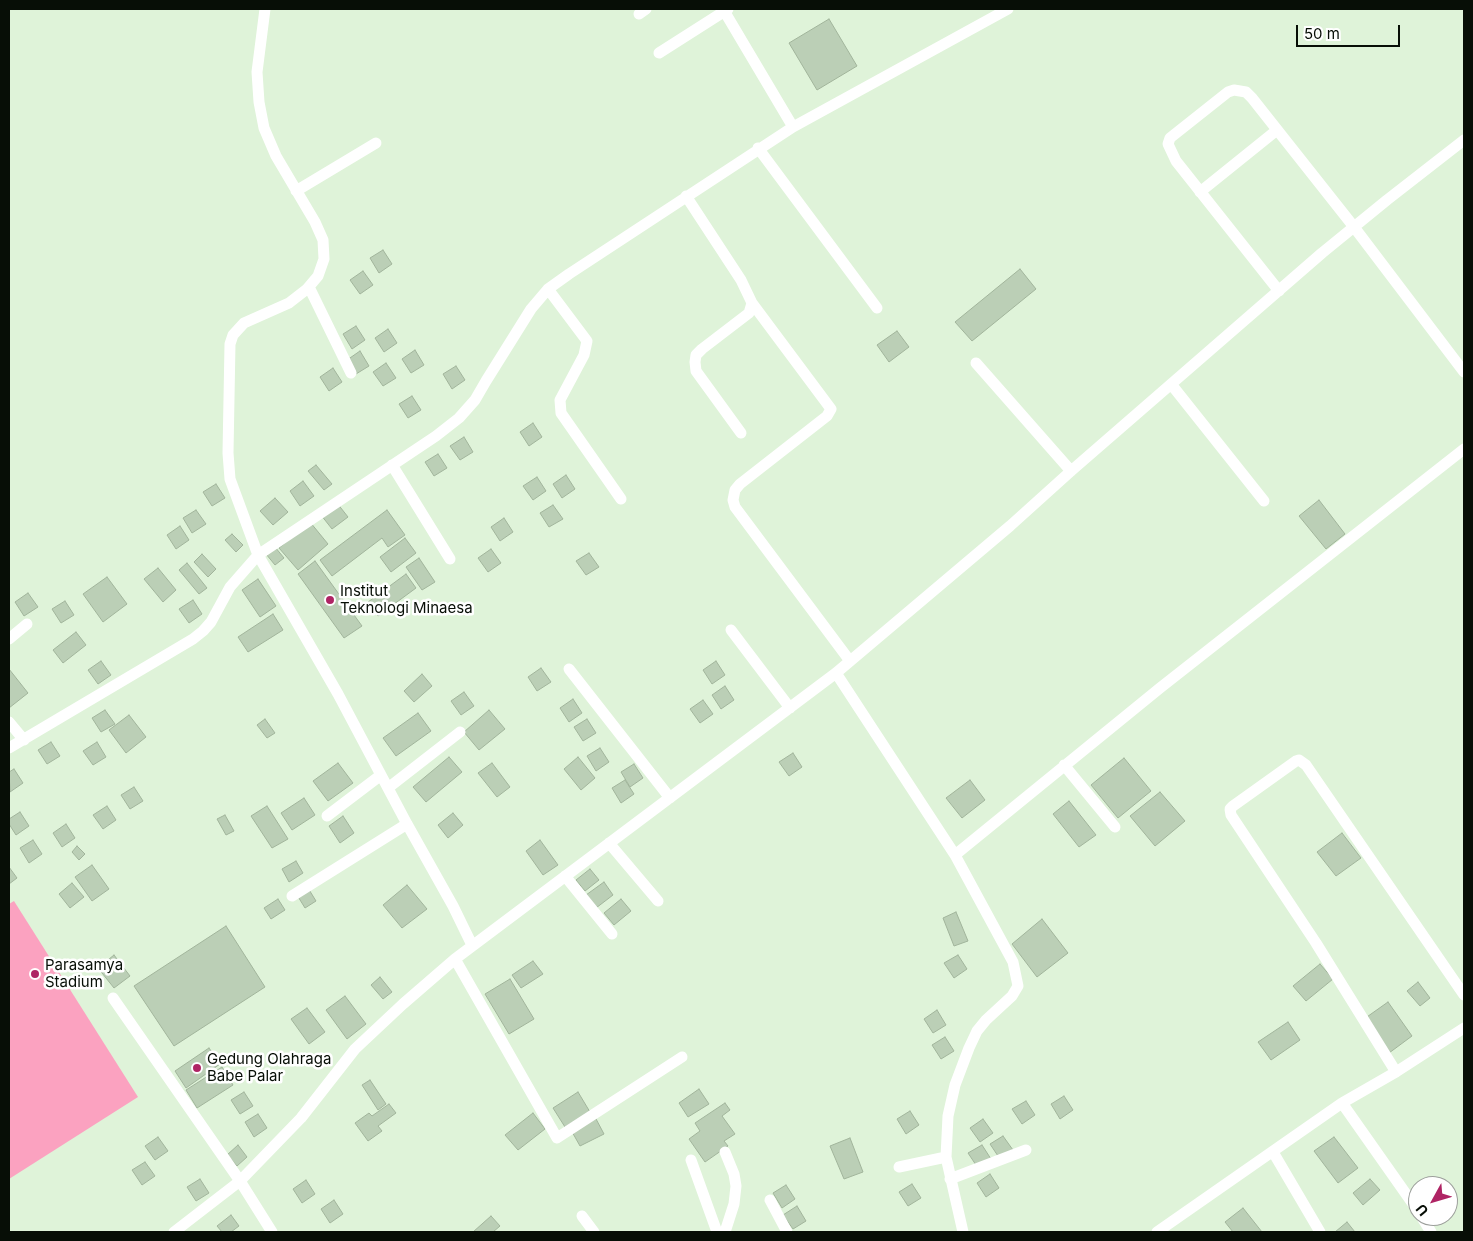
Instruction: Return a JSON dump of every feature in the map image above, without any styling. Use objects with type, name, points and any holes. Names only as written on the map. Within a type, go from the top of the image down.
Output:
[{"type":"street","points":[[265,9],[258,72],[258,102],[264,128],[276,156],[315,222],[323,240],[324,259],[318,276],[309,287],[289,303],[244,323],[233,335],[230,344],[228,453],[230,479],[258,555],[338,694],[453,906],[472,945]]},
{"type":"street","points":[[9,748],[193,639],[211,622],[230,587],[258,555],[436,436],[459,418],[475,400],[531,309],[548,289],[758,148],[1008,9]]},
{"type":"street","points":[[659,53],[725,10],[793,127]]},
{"type":"street","points":[[1279,291],[1200,192],[1170,151],[1168,144],[1170,138],[1228,92],[1234,90],[1246,92],[1277,130],[1354,227],[1464,372]]},
{"type":"street","points":[[1200,192],[1277,130]]},
{"type":"street","points":[[174,1232],[240,1182],[300,1118],[354,1048],[455,959],[836,673],[1010,526],[1171,384],[1354,227],[1464,140]]},
{"type":"street","points":[[296,191],[376,143]]},
{"type":"street","points":[[758,148],[877,308]]},
{"type":"street","points":[[686,196],[741,280],[752,303],[831,410],[827,416],[740,484],[735,490],[733,500],[735,507],[850,661]]},
{"type":"street","points":[[309,287],[351,373]]},
{"type":"street","points":[[548,289],[587,341],[584,355],[560,400],[561,413],[621,499]]},
{"type":"street","points":[[741,433],[696,372],[695,362],[696,356],[702,349],[749,313],[752,303]]},
{"type":"street","points":[[976,363],[1071,471]]},
{"type":"street","points":[[1171,384],[1264,501]]},
{"type":"street","points":[[955,854],[1168,682],[1464,449]]},
{"type":"street","points":[[392,465],[450,558]]},
{"type":"street","points":[[9,640],[27,624]]},
{"type":"street","points":[[731,630],[790,708]]},
{"type":"street","points":[[569,670],[670,798]]},
{"type":"street","points":[[836,673],[955,854],[1013,962],[1018,986],[1012,996],[977,1031],[955,1085],[948,1116],[946,1157],[963,1232]]},
{"type":"street","points":[[9,722],[24,740]]},
{"type":"street","points":[[388,788],[460,732]]},
{"type":"street","points":[[1396,1072],[1316,943],[1231,815],[1230,809],[1288,765],[1296,761],[1302,762],[1367,852],[1464,996]]},
{"type":"street","points":[[1064,765],[1115,827]]},
{"type":"street","points":[[328,816],[381,775]]},
{"type":"street","points":[[292,896],[407,824]]},
{"type":"street","points":[[609,843],[658,901]]},
{"type":"street","points":[[565,876],[612,934]]},
{"type":"street","points":[[455,959],[557,1138],[682,1057]]},
{"type":"street","points":[[113,998],[240,1182],[272,1232]]},
{"type":"street","points":[[1157,1232],[1342,1103],[1396,1072],[1464,1028]]},
{"type":"street","points":[[1342,1103],[1408,1197]]},
{"type":"street","points":[[950,1180],[1026,1150]]},
{"type":"street","points":[[725,1152],[734,1174],[736,1186],[734,1204],[725,1232]]},
{"type":"street","points":[[1273,1152],[1320,1232]]},
{"type":"street","points":[[898,1167],[946,1157]]},
{"type":"street","points":[[691,1160],[717,1232]]},
{"type":"street","points":[[770,1200],[787,1232]]},
{"type":"street","points":[[582,1216],[594,1232]]},
{"type":"street","points":[[1173,1222],[1181,1232]]},
{"type":"shaded area","name":"Parasamya Stadium","points":[[14,901],[138,1097],[9,1179],[9,904]]},
{"type":"building","points":[[829,19],[857,66],[817,90],[789,43]]},
{"type":"building","points":[[383,250],[392,264],[379,273],[370,258]]},
{"type":"building","points":[[1020,269],[1036,289],[972,341],[955,322]]},
{"type":"building","points":[[363,271],[373,285],[360,294],[350,280]]},
{"type":"building","points":[[356,326],[365,340],[352,349],[343,334]]},
{"type":"building","points":[[388,329],[397,343],[384,352],[375,338]]},
{"type":"building","points":[[897,331],[909,347],[889,362],[877,345]]},
{"type":"building","points":[[415,350],[424,365],[411,373],[402,359]]},
{"type":"building","points":[[360,351],[369,366],[356,374],[347,360]]},
{"type":"building","points":[[386,363],[396,378],[383,386],[373,372]]},
{"type":"building","points":[[456,366],[465,380],[452,389],[443,374]]},
{"type":"building","points":[[333,368],[342,382],[329,391],[320,377]]},
{"type":"building","points":[[412,396],[421,410],[408,418],[399,404]]},
{"type":"building","points":[[533,423],[542,437],[529,446],[520,432]]},
{"type":"building","points":[[464,437],[473,452],[460,460],[450,446]]},
{"type":"building","points":[[438,454],[447,468],[434,476],[425,462]]},
{"type":"building","points":[[316,465],[332,484],[324,490],[308,471]]},
{"type":"building","points":[[566,475],[575,489],[562,498],[553,484]]},
{"type":"building","points":[[537,477],[546,491],[533,500],[523,486]]},
{"type":"building","points":[[303,481],[314,496],[300,506],[290,491]]},
{"type":"building","points":[[216,484],[225,498],[212,506],[203,492]]},
{"type":"building","points":[[275,498],[288,512],[273,525],[260,511]]},
{"type":"building","points":[[1319,500],[1345,534],[1326,549],[1299,516]]},
{"type":"building","points":[[337,503],[348,517],[332,529],[321,515]]},
{"type":"building","points":[[553,505],[563,519],[549,527],[540,513]]},
{"type":"building","points":[[196,510],[206,524],[192,533],[183,518]]},
{"type":"building","points":[[387,510],[405,535],[388,547],[382,538],[332,576],[320,560]]},
{"type":"building","points":[[504,518],[513,532],[500,541],[491,527]]},
{"type":"building","points":[[310,522],[328,544],[298,570],[279,548]]},
{"type":"building","points":[[180,526],[189,540],[176,549],[167,535]]},
{"type":"building","points":[[232,534],[243,545],[236,552],[225,540]]},
{"type":"building","points":[[405,538],[416,553],[391,572],[380,557]]},
{"type":"building","points":[[275,547],[284,558],[275,565],[266,554]]},
{"type":"building","points":[[491,549],[501,563],[488,572],[478,558]]},
{"type":"building","points":[[589,553],[599,567],[586,575],[576,561]]},
{"type":"building","points":[[202,554],[216,569],[208,577],[194,562]]},
{"type":"building","points":[[419,558],[435,582],[422,590],[406,567]]},
{"type":"building","name":"Institut Teknologi Minaesa","points":[[315,561],[362,626],[344,638],[298,574]]},
{"type":"building","points":[[187,563],[207,588],[199,594],[179,570]]},
{"type":"building","points":[[158,568],[176,590],[163,602],[144,579]]},
{"type":"building","points":[[406,574],[416,588],[378,616],[368,602]]},
{"type":"building","points":[[107,577],[127,604],[103,622],[83,594]]},
{"type":"building","points":[[258,579],[276,606],[260,617],[242,590]]},
{"type":"building","points":[[28,593],[38,607],[24,616],[15,602]]},
{"type":"building","points":[[193,600],[202,614],[189,623],[179,609]]},
{"type":"building","points":[[65,601],[74,615],[61,623],[52,609]]},
{"type":"building","points":[[273,614],[283,630],[248,652],[238,637]]},
{"type":"building","points":[[76,632],[86,645],[63,663],[53,650]]},
{"type":"building","points":[[101,661],[111,675],[98,684],[88,670]]},
{"type":"building","points":[[716,661],[725,675],[712,684],[703,670]]},
{"type":"building","points":[[541,668],[551,682],[537,691],[528,677]]},
{"type":"building","points":[[9,669],[28,693],[9,708]]},
{"type":"building","points":[[422,674],[432,686],[414,702],[404,691]]},
{"type":"building","points":[[725,686],[734,700],[721,709],[712,695]]},
{"type":"building","points":[[464,692],[474,706],[461,715],[451,701]]},
{"type":"building","points":[[573,699],[582,713],[569,722],[560,708]]},
{"type":"building","points":[[703,700],[713,714],[700,723],[690,709]]},
{"type":"building","points":[[105,710],[115,724],[101,732],[92,718]]},
{"type":"building","points":[[489,710],[505,729],[479,750],[464,732]]},
{"type":"building","points":[[418,713],[431,731],[396,756],[383,738]]},
{"type":"building","points":[[129,715],[146,737],[126,753],[109,730]]},
{"type":"building","points":[[265,719],[275,733],[267,738],[257,725]]},
{"type":"building","points":[[587,719],[596,733],[583,741],[574,727]]},
{"type":"building","points":[[51,742],[60,756],[47,764],[38,750]]},
{"type":"building","points":[[97,742],[106,757],[93,765],[83,751]]},
{"type":"building","points":[[600,748],[609,762],[596,771],[587,756]]},
{"type":"building","points":[[793,753],[802,767],[789,776],[779,762]]},
{"type":"building","points":[[449,757],[462,772],[426,802],[413,787]]},
{"type":"building","points":[[578,757],[595,778],[581,790],[564,769]]},
{"type":"building","points":[[1124,758],[1151,791],[1118,818],[1091,785]]},
{"type":"building","points":[[338,763],[353,783],[328,801],[313,781]]},
{"type":"building","points":[[492,763],[510,787],[497,797],[478,773]]},
{"type":"building","points":[[634,764],[643,778],[630,787],[621,772]]},
{"type":"building","points":[[14,769],[23,783],[10,792],[9,772]]},
{"type":"building","points":[[625,780],[634,794],[621,803],[612,788]]},
{"type":"building","points":[[970,780],[985,800],[962,818],[946,798]]},
{"type":"building","points":[[134,787],[143,801],[130,809],[121,795]]},
{"type":"building","points":[[1160,792],[1185,821],[1155,846],[1130,816]]},
{"type":"building","points":[[304,798],[315,815],[292,830],[281,813]]},
{"type":"building","points":[[1069,801],[1096,835],[1079,847],[1053,814]]},
{"type":"building","points":[[107,806],[116,820],[103,829],[93,815]]},
{"type":"building","points":[[267,806],[288,839],[272,848],[251,816]]},
{"type":"building","points":[[20,812],[29,826],[16,835],[9,824],[9,819]]},
{"type":"building","points":[[453,813],[463,825],[448,838],[438,825]]},
{"type":"building","points":[[225,815],[234,831],[226,835],[217,819]]},
{"type":"building","points":[[343,816],[354,833],[340,843],[329,826]]},
{"type":"building","points":[[66,824],[75,838],[62,847],[53,833]]},
{"type":"building","points":[[1342,833],[1361,858],[1336,876],[1317,852]]},
{"type":"building","points":[[33,840],[42,854],[29,863],[20,848]]},
{"type":"building","points":[[540,840],[558,865],[543,875],[526,851]]},
{"type":"building","points":[[77,846],[85,854],[79,860],[72,852]]},
{"type":"building","points":[[296,861],[303,873],[289,882],[282,869]]},
{"type":"building","points":[[92,865],[109,889],[92,901],[75,877]]},
{"type":"building","points":[[9,867],[17,878],[9,884]]},
{"type":"building","points":[[590,869],[599,880],[585,891],[576,880]]},
{"type":"building","points":[[604,882],[613,895],[596,908],[586,895]]},
{"type":"building","points":[[72,883],[84,897],[70,908],[59,894]]},
{"type":"building","points":[[407,885],[427,909],[402,928],[383,905]]},
{"type":"building","points":[[308,888],[316,901],[305,908],[297,895]]},
{"type":"building","points":[[278,899],[285,910],[271,919],[264,908]]},
{"type":"building","points":[[621,899],[631,911],[614,925],[604,913]]},
{"type":"building","points":[[956,912],[968,941],[954,946],[943,918]]},
{"type":"building","points":[[1042,919],[1068,953],[1037,977],[1012,944]]},
{"type":"building","points":[[226,926],[265,987],[174,1046],[134,986]]},
{"type":"building","points":[[114,955],[130,976],[114,988],[98,968]]},
{"type":"building","points":[[958,955],[967,969],[954,978],[944,963]]},
{"type":"building","points":[[533,961],[543,974],[521,988],[512,975]]},
{"type":"building","points":[[1320,964],[1333,979],[1306,1001],[1293,986]]},
{"type":"building","points":[[380,977],[392,992],[383,999],[371,985]]},
{"type":"building","points":[[510,979],[534,1019],[509,1034],[485,994]]},
{"type":"building","points":[[1418,982],[1430,998],[1420,1006],[1407,991]]},
{"type":"building","points":[[345,996],[366,1024],[347,1039],[326,1010]]},
{"type":"building","points":[[1388,1002],[1412,1036],[1389,1053],[1364,1019]]},
{"type":"building","points":[[307,1008],[325,1032],[309,1044],[291,1019]]},
{"type":"building","points":[[937,1010],[946,1025],[933,1033],[924,1019]]},
{"type":"building","points":[[1288,1022],[1300,1040],[1271,1060],[1258,1042]]},
{"type":"building","points":[[945,1037],[954,1051],[941,1059],[932,1045]]},
{"type":"building","name":"Gedung Olahraga Babe Palar","points":[[209,1048],[220,1064],[186,1088],[175,1071]]},
{"type":"building","points":[[222,1067],[233,1085],[197,1108],[186,1090]]},
{"type":"building","points":[[370,1080],[386,1104],[378,1110],[362,1085]]},
{"type":"building","points":[[699,1089],[709,1104],[688,1117],[679,1103]]},
{"type":"building","points":[[244,1092],[253,1106],[240,1114],[231,1100]]},
{"type":"building","points":[[578,1092],[590,1112],[565,1127],[553,1108]]},
{"type":"building","points":[[1064,1096],[1073,1110],[1060,1119],[1051,1104]]},
{"type":"building","points":[[1026,1101],[1035,1115],[1022,1124],[1012,1109]]},
{"type":"building","points":[[725,1103],[730,1110],[722,1116],[735,1134],[724,1141],[728,1146],[705,1162],[689,1139],[700,1131],[695,1123]]},
{"type":"building","points":[[389,1104],[396,1113],[378,1126],[382,1131],[368,1141],[355,1123],[369,1113],[372,1116]]},
{"type":"building","points":[[910,1111],[919,1125],[906,1134],[897,1119]]},
{"type":"building","points":[[533,1113],[545,1129],[518,1150],[505,1135]]},
{"type":"building","points":[[258,1114],[267,1128],[254,1137],[245,1122]]},
{"type":"building","points":[[595,1117],[604,1134],[580,1146],[571,1130]]},
{"type":"building","points":[[983,1119],[993,1133],[980,1142],[970,1128]]},
{"type":"building","points":[[1003,1136],[1013,1150],[1000,1159],[990,1144]]},
{"type":"building","points":[[158,1137],[168,1151],[155,1160],[145,1146]]},
{"type":"building","points":[[1334,1137],[1358,1168],[1338,1183],[1314,1151]]},
{"type":"building","points":[[850,1138],[863,1172],[844,1179],[830,1146]]},
{"type":"building","points":[[238,1145],[247,1157],[237,1166],[227,1155]]},
{"type":"building","points":[[982,1145],[991,1159],[978,1168],[968,1153]]},
{"type":"building","points":[[145,1162],[155,1176],[142,1185],[132,1170]]},
{"type":"building","points":[[990,1174],[999,1188],[986,1197],[977,1183]]},
{"type":"building","points":[[200,1179],[209,1193],[196,1201],[187,1187]]},
{"type":"building","points":[[1370,1179],[1380,1190],[1363,1205],[1353,1193]]},
{"type":"building","points":[[306,1180],[315,1194],[302,1203],[293,1189]]},
{"type":"building","points":[[912,1184],[921,1198],[908,1206],[899,1192]]},
{"type":"building","points":[[786,1185],[795,1199],[782,1208],[773,1193]]},
{"type":"building","points":[[334,1200],[343,1214],[330,1223],[321,1209]]},
{"type":"building","points":[[797,1206],[806,1221],[793,1229],[783,1215]]},
{"type":"building","points":[[1243,1208],[1262,1232],[1233,1232],[1225,1222]]},
{"type":"building","points":[[231,1215],[239,1226],[231,1232],[222,1232],[217,1226]]},
{"type":"building","points":[[491,1216],[500,1226],[493,1232],[473,1232]]},
{"type":"building","points":[[1347,1222],[1355,1232],[1335,1232]]},
{"type":"place","name":"Institut Teknologi Minaesa","points":[[330,600]]},
{"type":"place","name":"Parasamya Stadium","points":[[35,974]]},
{"type":"place","name":"Gedung Olahraga Babe Palar","points":[[197,1068]]}]
